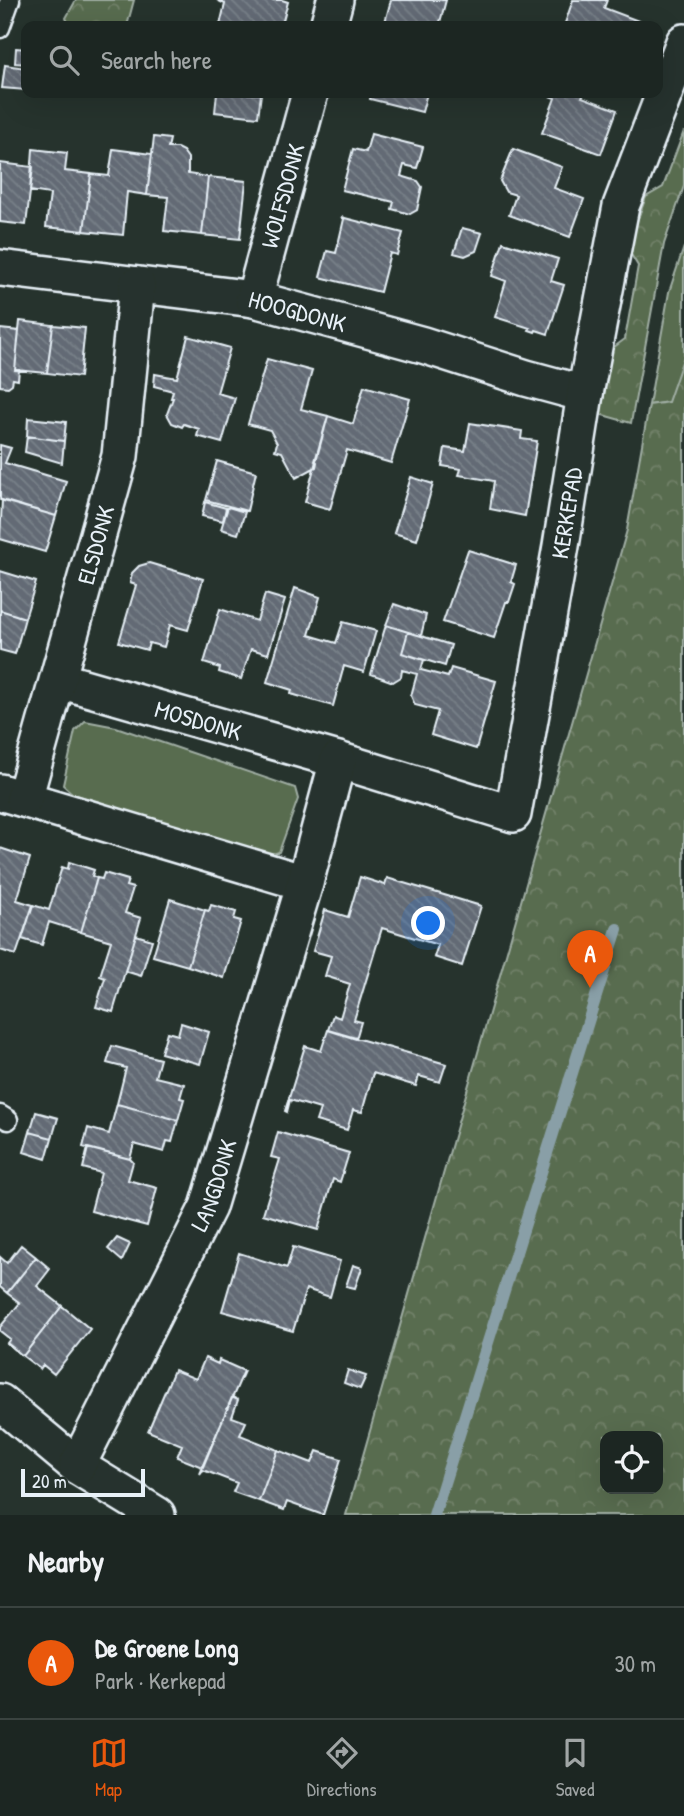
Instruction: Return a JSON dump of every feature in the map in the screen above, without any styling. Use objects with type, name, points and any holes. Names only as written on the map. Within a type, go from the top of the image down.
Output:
[{"type":"street","points":[[329,21],[335,0]]},
{"type":"street","name":"KERKEPAD","points":[[663,96],[684,41]]},
{"type":"street","name":"WOLFSDONK","points":[[254,299],[309,98]]},
{"type":"street","name":"KERKEPAD","points":[[338,760],[513,814],[585,394],[621,206],[662,98]]},
{"type":"street","name":"HOOGDONK","points":[[0,268],[254,299],[423,345],[585,394]]},
{"type":"street","name":"ELSDONK","points":[[12,795],[59,680],[120,456],[137,285]]},
{"type":"street","name":"MOSDONK","points":[[59,680],[338,760]]},
{"type":"street","name":"LANGDONK","points":[[77,1466],[208,1207],[305,883],[338,760]]},
{"type":"street","points":[[12,795],[305,883]]},
{"type":"street","points":[[0,1402],[77,1466],[158,1515]]},
{"type":"lane","points":[[0,28],[9,0]]},
{"type":"green space","points":[[76,0],[134,0],[128,21],[68,21],[66,18]]},
{"type":"green space","points":[[684,131],[684,186],[664,244],[631,423],[599,414],[610,350],[625,339],[638,266],[627,248],[646,197],[663,187]]},
{"type":"green space","points":[[684,247],[684,400],[649,405],[669,292]]},
{"type":"green space","points":[[684,356],[684,1515],[346,1515],[627,530],[649,405],[668,402]]},
{"type":"green space","points":[[85,721],[116,727],[295,788],[298,799],[279,852],[269,855],[73,794],[63,785],[75,731]]},
{"type":"building","points":[[217,0],[288,2],[283,21],[221,21],[225,4]]},
{"type":"building","points":[[391,0],[446,0],[440,21],[385,21]]},
{"type":"building","points":[[573,0],[607,0],[604,8],[638,21],[566,21]]},
{"type":"building","points":[[16,48],[21,48],[21,64],[15,63]]},
{"type":"building","points":[[5,65],[21,67],[21,90],[2,88]]},
{"type":"building","points":[[216,98],[260,98],[258,117],[215,112]]},
{"type":"building","points":[[370,98],[426,98],[422,112]]},
{"type":"building","points":[[555,98],[585,98],[617,110],[601,154],[542,133]]},
{"type":"building","points":[[371,134],[423,147],[417,168],[404,165],[401,176],[418,181],[422,187],[417,210],[410,214],[392,209],[394,202],[342,190],[353,149],[366,152]]},
{"type":"building","points":[[154,137],[170,139],[168,148],[183,151],[188,158],[188,174],[208,177],[202,235],[164,231],[168,197],[147,195]]},
{"type":"building","points":[[33,149],[67,153],[65,171],[91,174],[84,231],[46,227],[50,194],[30,191]]},
{"type":"building","points":[[113,149],[152,154],[147,195],[127,192],[123,235],[84,231],[91,174],[109,176]]},
{"type":"building","points":[[513,149],[562,167],[554,188],[584,199],[570,237],[509,215],[516,195],[506,192],[500,181]]},
{"type":"building","points":[[0,163],[33,167],[26,225],[0,222]]},
{"type":"building","points":[[208,177],[246,181],[240,239],[202,235]]},
{"type":"building","points":[[341,217],[403,233],[397,255],[390,253],[380,292],[320,277],[327,251],[336,253],[344,219]]},
{"type":"building","points":[[462,228],[482,233],[476,251],[465,256],[454,253]]},
{"type":"building","points":[[503,242],[558,259],[551,281],[564,285],[548,334],[495,317],[506,281],[492,276]]},
{"type":"building","points":[[20,321],[53,325],[47,373],[15,370]]},
{"type":"building","points":[[53,325],[85,328],[80,377],[47,373]]},
{"type":"building","points":[[0,329],[19,331],[15,370],[19,370],[18,380],[13,379],[8,387],[0,386]]},
{"type":"building","points":[[188,336],[230,348],[217,393],[235,398],[222,443],[197,436],[199,429],[172,423],[167,414],[173,391],[154,386],[155,374],[177,378]]},
{"type":"building","points":[[267,359],[312,371],[301,409],[328,416],[315,461],[316,467],[296,478],[282,452],[275,450],[277,443],[270,430],[248,424]]},
{"type":"building","points":[[364,386],[410,399],[391,463],[347,450],[330,509],[305,502],[328,416],[353,424]]},
{"type":"building","points":[[28,418],[66,422],[64,441],[27,436]]},
{"type":"building","points":[[470,423],[522,431],[521,439],[537,441],[525,516],[490,509],[494,481],[459,475],[461,469],[442,466],[445,448],[465,451]]},
{"type":"building","points":[[27,436],[64,441],[62,463],[25,452]]},
{"type":"building","points":[[0,445],[11,448],[5,463],[66,481],[56,516],[0,500]]},
{"type":"building","points":[[217,461],[256,472],[247,511],[206,500]]},
{"type":"building","points":[[411,477],[433,484],[417,540],[394,533]]},
{"type":"building","points":[[2,500],[56,516],[45,552],[0,539]]},
{"type":"building","points":[[205,502],[226,508],[223,521],[202,516]]},
{"type":"building","points":[[228,507],[245,512],[238,534],[221,529]]},
{"type":"building","points":[[468,550],[516,565],[511,582],[515,584],[494,638],[443,622]]},
{"type":"building","points":[[149,563],[203,579],[188,630],[170,625],[164,647],[149,643],[147,650],[119,642],[136,585],[130,583],[132,573],[139,566]]},
{"type":"building","points":[[0,571],[36,582],[25,618],[0,610]]},
{"type":"building","points":[[295,588],[320,597],[309,635],[336,643],[343,622],[376,631],[364,672],[344,666],[333,706],[291,694],[292,690],[267,682]]},
{"type":"building","points":[[265,594],[285,600],[268,654],[251,649],[241,679],[219,672],[220,668],[204,663],[220,609],[257,621]]},
{"type":"building","points":[[394,604],[426,615],[421,636],[386,625]]},
{"type":"building","points":[[0,610],[25,618],[15,654],[0,650]]},
{"type":"building","points":[[386,625],[408,632],[402,653],[424,660],[421,670],[448,677],[451,668],[496,681],[476,749],[431,735],[438,711],[415,705],[411,696],[417,674],[402,670],[401,677],[393,682],[371,674]]},
{"type":"building","points":[[408,632],[451,645],[445,666],[402,653]]},
{"type":"building","points":[[0,848],[30,858],[17,900],[33,905],[16,955],[0,950]]},
{"type":"building","points":[[69,862],[94,870],[92,876],[97,878],[81,932],[49,922],[42,945],[22,939],[33,905],[49,910],[62,867],[68,869]]},
{"type":"building","points":[[104,873],[128,880],[126,886],[133,888],[125,913],[141,918],[113,1012],[96,1007],[105,978],[100,976],[111,941],[81,932],[97,878],[102,879]]},
{"type":"building","points":[[360,877],[385,885],[387,878],[481,906],[462,966],[434,957],[438,945],[382,928],[354,1020],[361,1022],[356,1039],[328,1030],[333,1015],[340,1018],[350,984],[325,976],[331,956],[313,951],[325,910],[348,917]]},
{"type":"building","points":[[170,899],[205,910],[188,966],[153,956]]},
{"type":"building","points":[[211,905],[236,912],[234,919],[241,921],[224,978],[188,966],[205,910],[209,911]]},
{"type":"building","points":[[136,935],[152,940],[141,976],[125,971]]},
{"type":"building","points":[[181,1023],[209,1032],[200,1064],[161,1053],[167,1032],[178,1035]]},
{"type":"building","points":[[328,1030],[446,1064],[440,1082],[419,1076],[416,1086],[373,1073],[362,1112],[353,1110],[347,1130],[316,1121],[320,1109],[290,1100],[287,1112],[285,1111],[305,1046],[321,1051]]},
{"type":"building","points":[[112,1046],[160,1059],[155,1077],[184,1084],[180,1098],[184,1099],[178,1120],[117,1104],[126,1068],[107,1063]]},
{"type":"building","points":[[117,1104],[178,1120],[172,1142],[167,1141],[164,1152],[134,1144],[130,1159],[83,1147],[88,1128],[109,1134]]},
{"type":"building","points":[[36,1112],[58,1118],[52,1138],[30,1132]]},
{"type":"building","points":[[30,1132],[52,1138],[46,1159],[24,1152]]},
{"type":"building","points":[[278,1132],[349,1153],[340,1182],[333,1179],[318,1230],[263,1214],[280,1159],[271,1157]]},
{"type":"building","points":[[88,1148],[130,1159],[133,1162],[128,1180],[157,1188],[147,1226],[91,1211],[101,1173],[83,1168]]},
{"type":"building","points":[[117,1238],[130,1244],[122,1261],[108,1249]]},
{"type":"building","points":[[21,1245],[36,1257],[7,1293],[0,1287],[0,1257],[7,1263]]},
{"type":"building","points":[[293,1247],[340,1261],[330,1297],[306,1289],[293,1331],[222,1311],[239,1253],[287,1268]]},
{"type":"building","points":[[36,1257],[50,1269],[37,1286],[62,1306],[23,1356],[7,1343],[10,1339],[0,1331],[0,1327],[20,1303],[7,1293]]},
{"type":"building","points":[[353,1265],[362,1268],[355,1288],[346,1286]]},
{"type":"building","points":[[62,1306],[90,1329],[54,1374],[43,1365],[40,1369],[23,1356]]},
{"type":"building","points":[[205,1358],[218,1364],[219,1360],[244,1371],[202,1467],[177,1457],[182,1445],[148,1431],[174,1370],[196,1379]]},
{"type":"building","points":[[348,1370],[366,1376],[360,1389],[344,1383]]},
{"type":"building","points":[[232,1397],[238,1400],[232,1417],[246,1422],[240,1435],[278,1450],[259,1501],[233,1492],[237,1483],[203,1470],[200,1474]]},
{"type":"building","points":[[278,1450],[312,1463],[317,1451],[341,1459],[323,1515],[287,1502],[284,1510],[259,1501]]},
{"type":"waterway","points":[[434,1515],[617,929]]},
{"type":"place","name":"De Groene Long","points":[[590,988]]}]
